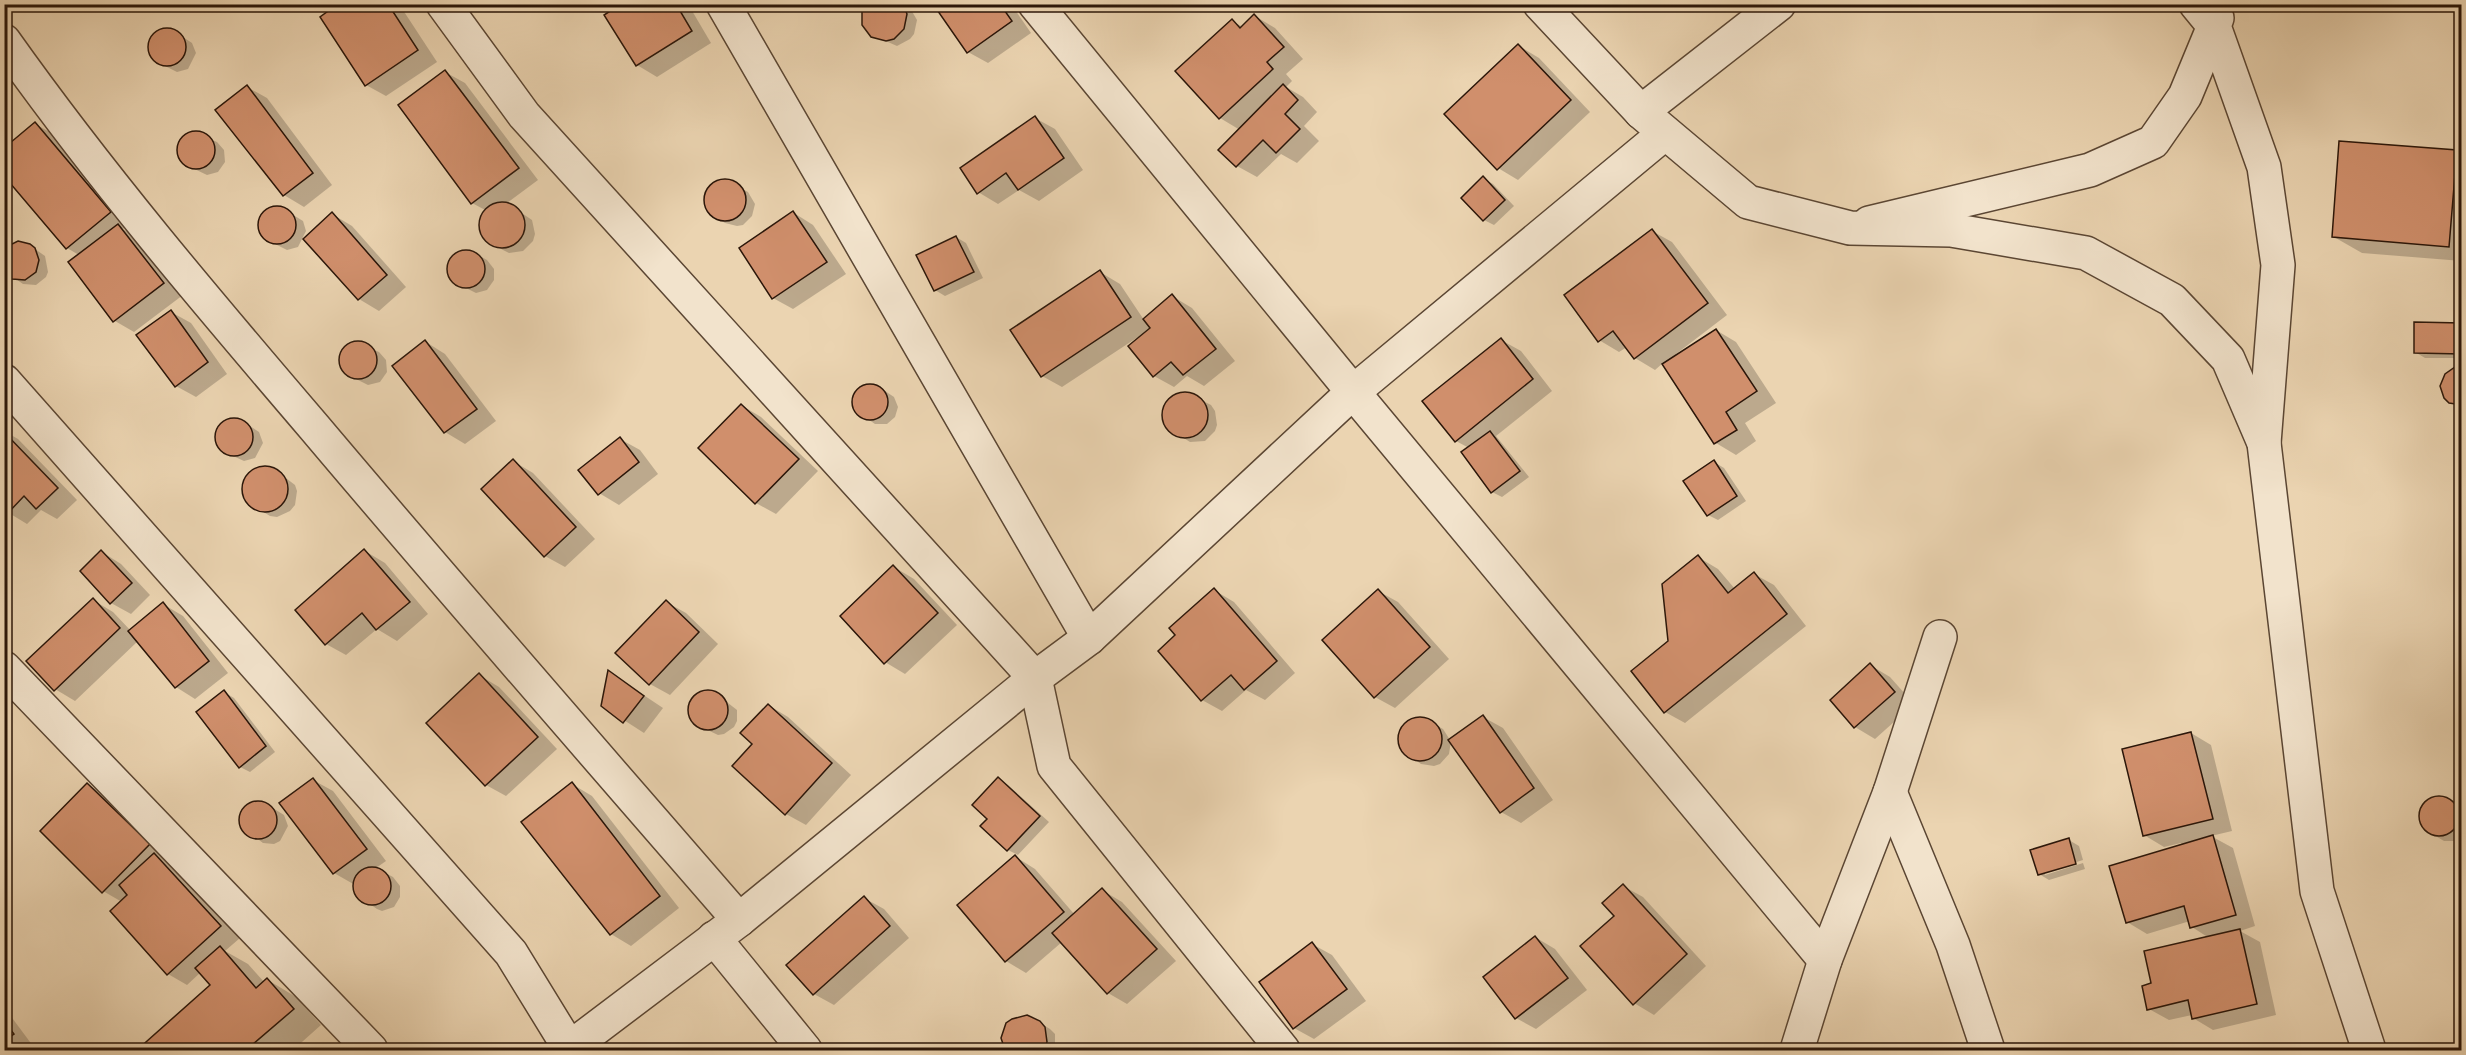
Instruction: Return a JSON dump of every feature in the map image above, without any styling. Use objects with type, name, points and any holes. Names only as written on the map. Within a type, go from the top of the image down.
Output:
[{"type":"street","points":[[442,4],[524,116],[1035,678],[1054,766],[1283,1050]]},
{"type":"street","points":[[723,4],[1089,638]]},
{"type":"street","points":[[1035,4],[1353,392],[1825,960]]},
{"type":"street","points":[[1540,4],[1653,122],[1748,202],[1850,228],[1951,230],[2086,253],[2172,300],[2228,360],[2264,444]]},
{"type":"street","points":[[4,381],[511,953],[568,1050],[726,929],[1035,678],[1089,638],[1353,392],[1653,122],[1779,4]]},
{"type":"street","points":[[1850,228],[2090,170],[2153,142],[2185,96],[2210,12]]},
{"type":"street","points":[[2210,12],[2264,167],[2278,266],[2264,444],[2317,891],[2369,1050]]},
{"type":"street","points":[[4,41],[34,83],[203,298],[402,532],[726,929],[805,1050]]},
{"type":"street","points":[[1797,1050],[1825,960],[1890,792],[1941,637]]},
{"type":"street","points":[[4,668],[371,1050]]},
{"type":"street","points":[[1890,792],[1953,945],[1988,1050]]},
{"type":"building","points":[[338,4],[388,4],[418,50],[365,86],[320,17]]},
{"type":"building","points":[[621,4],[676,4],[692,31],[636,66],[604,15]]},
{"type":"building","points":[[865,4],[903,4],[907,14],[904,29],[894,39],[886,41],[871,37],[862,25],[862,10]]},
{"type":"building","points":[[933,4],[1000,4],[1012,21],[967,53]]},
{"type":"building","points":[[1254,14],[1284,47],[1267,62],[1273,69],[1219,119],[1175,71],[1232,19],[1240,28]]},
{"type":"building","points":[[167,28],[181,33],[186,47],[181,61],[167,66],[153,61],[148,47],[153,33]]},
{"type":"building","points":[[1518,44],[1571,100],[1497,170],[1444,114]]},
{"type":"building","points":[[445,70],[519,168],[471,204],[398,105]]},
{"type":"building","points":[[1283,84],[1298,100],[1285,114],[1300,129],[1276,153],[1263,140],[1236,167],[1218,150]]},
{"type":"building","points":[[247,85],[313,173],[283,196],[215,110]]},
{"type":"building","points":[[1035,116],[1064,158],[1018,190],[1006,173],[977,194],[960,168]]},
{"type":"building","points":[[35,122],[111,212],[66,249],[4,176],[4,148]]},
{"type":"building","points":[[196,131],[210,136],[215,150],[210,164],[196,169],[182,164],[177,150],[182,136]]},
{"type":"building","points":[[2339,141],[2457,150],[2449,247],[2332,237]]},
{"type":"building","points":[[1483,176],[1505,200],[1483,221],[1461,198]]},
{"type":"building","points":[[725,179],[740,185],[746,200],[740,215],[725,221],[710,215],[704,200],[710,185]]},
{"type":"building","points":[[502,202],[518,209],[525,225],[518,241],[502,248],[486,241],[479,225],[486,209]]},
{"type":"building","points":[[277,206],[291,211],[296,225],[291,239],[277,244],[263,239],[258,225],[263,211]]},
{"type":"building","points":[[793,211],[827,262],[772,299],[739,248]]},
{"type":"building","points":[[332,212],[387,275],[358,300],[303,239]]},
{"type":"building","points":[[118,224],[164,283],[113,322],[68,262]]},
{"type":"building","points":[[1652,229],[1708,303],[1634,359],[1613,331],[1598,342],[1564,295]]},
{"type":"building","points":[[956,236],[974,272],[934,291],[916,255]]},
{"type":"building","points":[[18,241],[35,248],[39,260],[36,272],[25,280],[12,279],[4,273],[4,248]]},
{"type":"building","points":[[466,250],[480,255],[485,269],[480,283],[466,288],[452,283],[447,269],[452,255]]},
{"type":"building","points":[[1100,270],[1131,317],[1041,377],[1010,330]]},
{"type":"building","points":[[1172,294],[1216,349],[1183,375],[1171,362],[1153,377],[1128,346],[1150,328],[1143,319]]},
{"type":"building","points":[[171,310],[208,362],[175,387],[136,335]]},
{"type":"building","points":[[2414,322],[2462,323],[2462,354],[2414,353]]},
{"type":"building","points":[[1716,329],[1757,391],[1726,412],[1737,430],[1714,444],[1662,364]]},
{"type":"building","points":[[1501,338],[1533,379],[1455,442],[1422,401]]},
{"type":"building","points":[[425,340],[477,409],[444,433],[392,366]]},
{"type":"building","points":[[358,341],[372,346],[377,360],[372,374],[358,379],[344,374],[339,360],[344,346]]},
{"type":"building","points":[[2455,367],[2462,367],[2462,405],[2449,403],[2444,398],[2440,386],[2445,374]]},
{"type":"building","points":[[870,384],[883,389],[888,402],[883,415],[870,420],[857,415],[852,402],[857,389]]},
{"type":"building","points":[[1185,392],[1201,399],[1208,415],[1201,431],[1185,438],[1169,431],[1162,415],[1169,399]]},
{"type":"building","points":[[741,404],[799,459],[755,504],[698,448]]},
{"type":"building","points":[[234,418],[248,423],[253,437],[248,451],[234,456],[220,451],[215,437],[220,423]]},
{"type":"building","points":[[1490,431],[1520,471],[1491,493],[1461,452]]},
{"type":"building","points":[[4,432],[58,488],[36,509],[24,496],[7,514],[4,512]]},
{"type":"building","points":[[620,437],[639,462],[598,495],[578,470]]},
{"type":"building","points":[[513,459],[576,527],[544,557],[481,489]]},
{"type":"building","points":[[1714,460],[1737,496],[1707,516],[1683,481]]},
{"type":"building","points":[[265,466],[281,473],[288,489],[281,505],[265,512],[249,505],[242,489],[249,473]]},
{"type":"building","points":[[364,549],[410,602],[376,630],[362,613],[325,645],[295,610]]},
{"type":"building","points":[[101,550],[132,583],[110,604],[80,571]]},
{"type":"building","points":[[1698,555],[1728,593],[1754,572],[1787,614],[1664,713],[1631,671],[1668,641],[1662,584]]},
{"type":"building","points":[[893,565],[938,613],[884,664],[840,616]]},
{"type":"building","points":[[1214,588],[1277,661],[1244,690],[1231,675],[1201,701],[1158,651],[1175,635],[1169,628]]},
{"type":"building","points":[[1378,589],[1430,647],[1374,698],[1322,640]]},
{"type":"building","points":[[93,598],[120,628],[54,691],[26,661]]},
{"type":"building","points":[[666,600],[699,632],[649,685],[615,653]]},
{"type":"building","points":[[163,602],[209,661],[175,688],[128,631]]},
{"type":"building","points":[[1870,663],[1895,692],[1854,728],[1830,700]]},
{"type":"building","points":[[608,670],[644,696],[623,723],[601,706]]},
{"type":"building","points":[[479,673],[538,737],[485,786],[426,723]]},
{"type":"building","points":[[224,690],[266,746],[239,768],[196,712]]},
{"type":"building","points":[[708,690],[716,691],[722,696],[727,702],[727,718],[722,724],[716,729],[708,730],[700,729],[694,724],[689,718],[688,710],[689,702],[694,696],[700,691]]},
{"type":"building","points":[[768,704],[832,763],[785,815],[732,766],[752,744],[740,733]]},
{"type":"building","points":[[1483,715],[1534,788],[1500,813],[1448,740]]},
{"type":"building","points":[[1420,717],[1435,724],[1442,739],[1435,754],[1420,761],[1405,754],[1398,739],[1405,724]]},
{"type":"building","points":[[2191,732],[2213,819],[2143,836],[2122,749]]},
{"type":"building","points":[[998,777],[1040,816],[1007,851],[980,826],[987,819],[972,805]]},
{"type":"building","points":[[313,778],[367,849],[333,874],[279,803]]},
{"type":"building","points":[[572,782],[660,896],[610,935],[521,822]]},
{"type":"building","points":[[87,783],[150,844],[102,893],[40,831]]},
{"type":"building","points":[[2439,796],[2447,797],[2453,802],[2458,808],[2458,824],[2453,830],[2447,835],[2439,836],[2431,835],[2425,830],[2420,824],[2419,816],[2420,808],[2425,802],[2431,797]]},
{"type":"building","points":[[258,801],[272,806],[277,820],[272,834],[258,839],[244,834],[239,820],[244,806]]},
{"type":"building","points":[[2213,835],[2236,915],[2190,928],[2184,906],[2126,923],[2109,866]]},
{"type":"building","points":[[2069,838],[2076,864],[2038,875],[2030,850]]},
{"type":"building","points":[[154,853],[221,926],[167,975],[110,911],[127,895],[119,885]]},
{"type":"building","points":[[1015,855],[1064,912],[1005,962],[957,905]]},
{"type":"building","points":[[372,867],[386,872],[391,886],[386,900],[372,905],[358,900],[353,886],[358,872]]},
{"type":"building","points":[[1623,884],[1687,954],[1633,1005],[1580,946],[1614,916],[1602,903]]},
{"type":"building","points":[[1102,888],[1157,949],[1107,994],[1052,933]]},
{"type":"building","points":[[864,896],[890,926],[813,995],[786,965]]},
{"type":"building","points":[[2240,929],[2257,1004],[2192,1019],[2188,1000],[2147,1010],[2142,986],[2151,983],[2144,951]]},
{"type":"building","points":[[1535,936],[1568,978],[1515,1019],[1483,977]]},
{"type":"building","points":[[1312,942],[1347,989],[1293,1029],[1259,982]]},
{"type":"building","points":[[220,946],[256,988],[267,978],[294,1009],[246,1050],[137,1050],[210,985],[195,968]]},
{"type":"building","points":[[1027,1015],[1040,1021],[1045,1027],[1047,1042],[1044,1049],[1005,1050],[1001,1038],[1006,1023]]},
{"type":"building","points":[[4,1021],[14,1034],[4,1041]]}]
